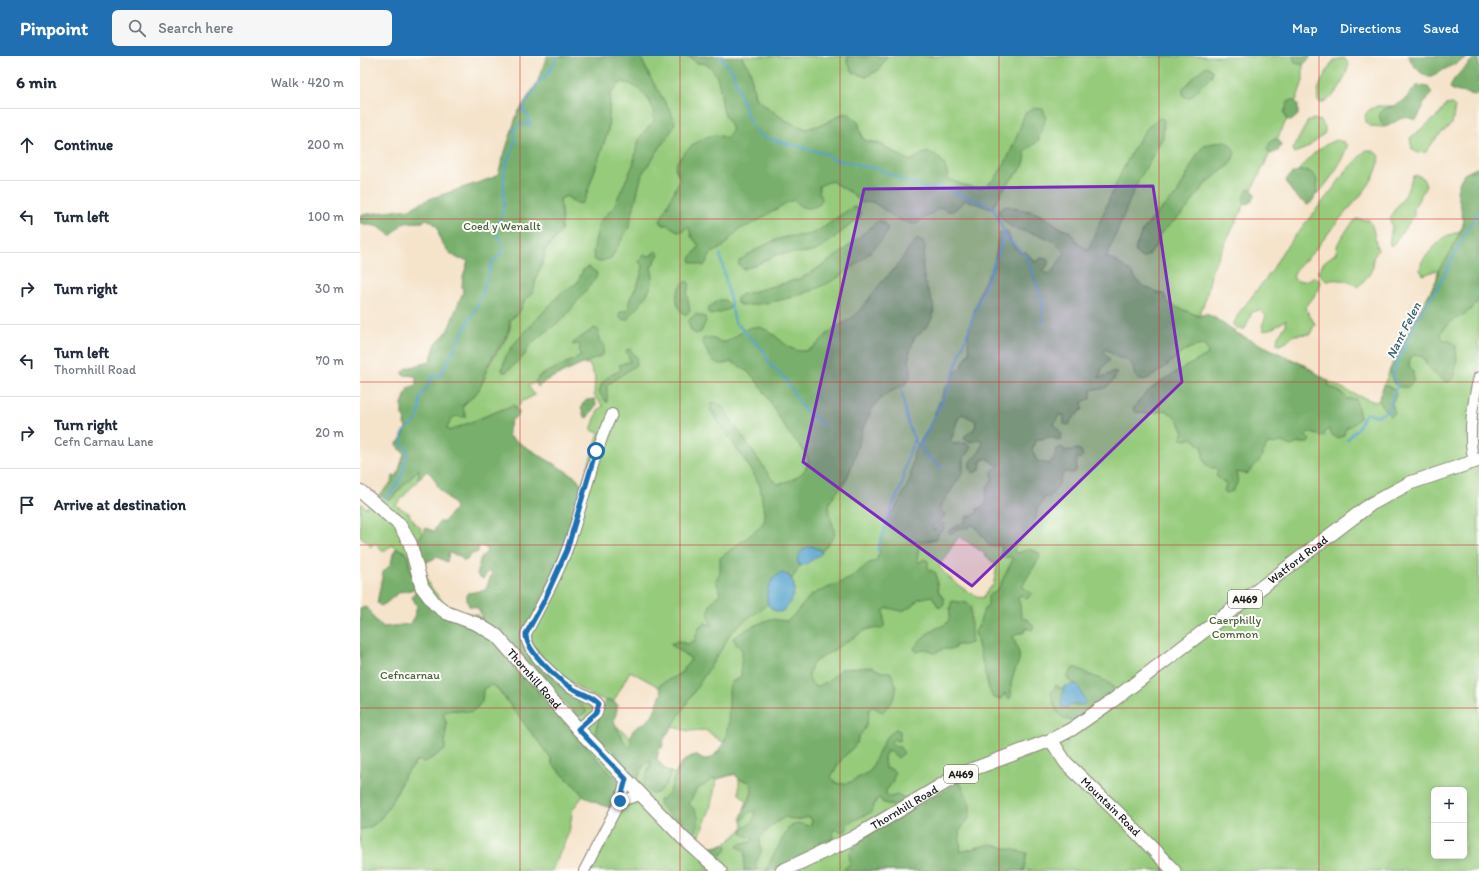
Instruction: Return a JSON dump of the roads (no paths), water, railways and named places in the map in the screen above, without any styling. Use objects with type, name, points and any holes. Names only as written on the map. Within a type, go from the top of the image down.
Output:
[{"type":"main road","name":"Watford Road","points":[[1051,740],[1072,729],[1112,701],[1371,504],[1410,483],[1476,460]]},
{"type":"main road","name":"Thornhill Road","points":[[360,490],[399,524],[410,544],[422,587],[435,604],[446,613],[478,624],[497,636],[578,729],[641,795],[700,854],[720,871]]},
{"type":"main road","name":"Thornhill Road","points":[[782,871],[853,838],[960,774],[1051,740]]},
{"type":"main road","name":"Mountain Road","points":[[1051,740],[1066,763],[1118,813],[1174,871]]},
{"type":"street","points":[[1476,460],[1472,446],[1472,409],[1479,377]]},
{"type":"street","points":[[578,729],[596,713],[599,704],[558,678],[529,648],[526,634],[547,596],[567,550],[596,451],[612,414]]},
{"type":"street","points":[[584,871],[620,801],[626,779]]},
{"type":"street","points":[[620,801],[641,795]]},
{"type":"water","points":[[812,546],[822,551],[821,554],[806,564],[800,566],[797,560],[799,555],[804,549]]},
{"type":"water","points":[[782,573],[792,580],[794,591],[786,608],[781,612],[774,610],[769,606],[767,594],[768,587],[772,581],[776,576]]},
{"type":"water","points":[[1078,685],[1086,702],[1085,704],[1073,704],[1063,708],[1061,704],[1064,686]]},
{"type":"waterway","points":[[386,498],[392,492],[402,476],[408,450],[401,444],[403,432],[416,421],[420,409],[420,398],[434,375],[440,376],[480,300],[492,262],[503,252],[502,244],[495,229],[501,218],[504,207],[504,177],[507,162],[515,142],[514,131],[520,123],[530,125],[528,115],[522,110],[539,82],[550,71],[557,56]]},
{"type":"waterway","points":[[720,56],[733,72],[747,116],[754,129],[762,137],[826,154],[834,160],[875,168],[928,190],[938,187],[943,188],[993,207],[1007,238],[1026,256],[1043,302],[1043,323]]},
{"type":"waterway","name":"Nant Felen","points":[[1347,440],[1358,428],[1366,413],[1377,416],[1390,410],[1390,402],[1397,387],[1393,376],[1395,367],[1420,314],[1437,289],[1467,230],[1479,211]]},
{"type":"waterway","points":[[919,448],[949,387],[978,302],[1000,249],[1004,232]]},
{"type":"waterway","points":[[720,254],[735,322],[764,351],[769,363],[787,381],[802,407],[824,426]]},
{"type":"waterway","points":[[902,389],[905,413],[913,436],[923,452],[942,468]]},
{"type":"waterway","points":[[877,551],[893,505],[901,488],[907,460],[914,439]]},
{"type":"park label","name":"Coed y Wenallt","points":[[502,226]]},
{"type":"park label","name":"Caerphilly Common","points":[[1235,627]]},
{"type":"park label","name":"Cefncarnau","points":[[410,675]]}]
